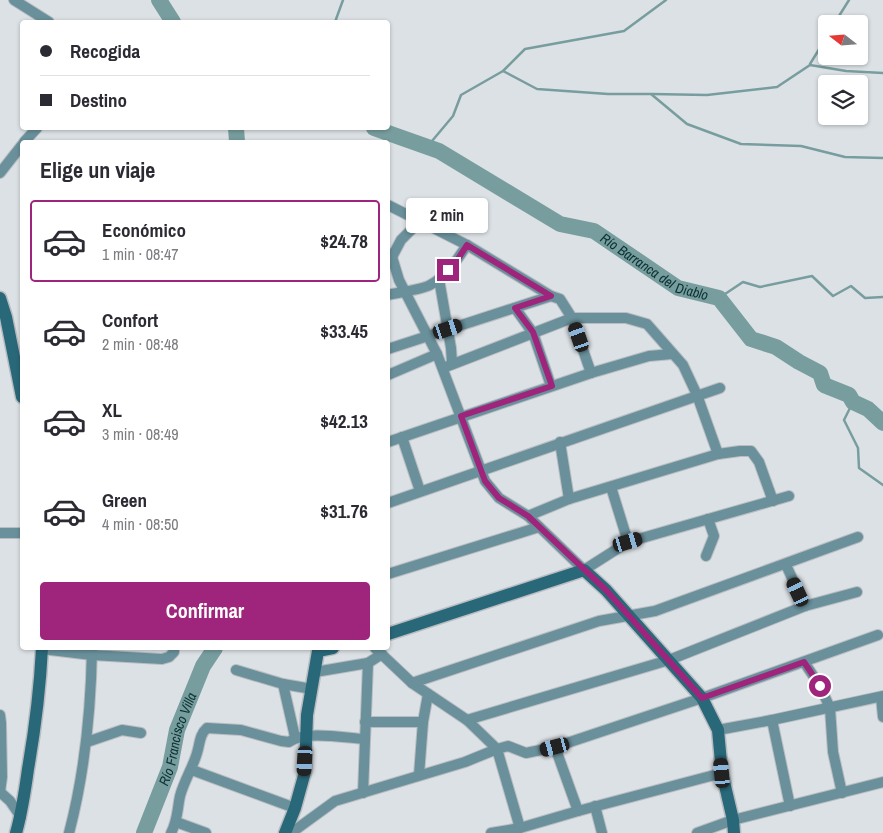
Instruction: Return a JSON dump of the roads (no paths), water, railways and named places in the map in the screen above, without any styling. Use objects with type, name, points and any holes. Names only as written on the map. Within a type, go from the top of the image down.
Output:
[{"type":"main road","points":[[0,298],[20,389]]},
{"type":"main road","points":[[390,633],[584,570],[606,590],[702,698],[718,730],[722,773],[733,827]]},
{"type":"main road","points":[[16,833],[21,817],[37,711],[42,650]]},
{"type":"main road","points":[[285,833],[295,808],[305,772],[301,736],[312,689],[317,650]]},
{"type":"street","points":[[14,0],[46,20]]},
{"type":"street","points":[[0,173],[20,149]]},
{"type":"street","points":[[390,206],[467,245],[551,296],[560,299],[572,318],[591,373]]},
{"type":"street","points":[[420,221],[401,240],[390,255],[399,280],[437,354],[448,366]]},
{"type":"street","points":[[390,295],[429,286],[456,262],[467,245]]},
{"type":"street","points":[[439,279],[448,329],[448,366],[461,416],[485,481],[499,498],[528,516],[584,570],[628,542],[789,496]]},
{"type":"street","points":[[390,348],[551,296]]},
{"type":"street","points":[[515,308],[533,332],[552,386]]},
{"type":"street","points":[[448,366],[572,318],[626,318],[647,324],[683,365],[697,395],[718,454]]},
{"type":"street","points":[[390,374],[437,354]]},
{"type":"street","points":[[390,441],[591,373],[649,356],[672,354]]},
{"type":"street","points":[[390,502],[720,388]]},
{"type":"street","points":[[402,437],[420,491]]},
{"type":"street","points":[[560,442],[569,499]]},
{"type":"street","points":[[528,516],[569,499],[718,454],[740,451],[751,451],[759,462],[773,501]]},
{"type":"street","points":[[611,487],[628,542]]},
{"type":"street","points":[[706,556],[714,536],[708,520]]},
{"type":"street","points":[[390,573],[539,527]]},
{"type":"street","points":[[0,533],[20,533]]},
{"type":"street","points":[[412,683],[599,621],[654,612],[858,537]]},
{"type":"street","points":[[786,564],[805,606]]},
{"type":"street","points":[[467,720],[669,660],[805,606],[857,592]]},
{"type":"street","points":[[291,833],[336,801],[465,762],[508,746],[526,753],[555,747],[702,698],[878,635]]},
{"type":"street","points":[[75,650],[119,652],[162,659],[169,657],[174,650]]},
{"type":"street","points":[[69,833],[87,742],[92,651]]},
{"type":"street","points":[[315,672],[368,663],[379,651],[412,683],[467,720],[497,749],[520,828]]},
{"type":"street","points":[[804,662],[820,686],[830,708],[833,752],[842,793]]},
{"type":"street","points":[[363,792],[368,663]]},
{"type":"street","points":[[236,670],[283,684],[312,689]]},
{"type":"street","points":[[283,684],[301,736]]},
{"type":"street","points":[[419,775],[423,722],[428,694]]},
{"type":"street","points":[[718,730],[882,696],[883,717]]},
{"type":"street","points":[[0,715],[2,723],[2,777],[0,792],[10,801],[21,817]]},
{"type":"street","points":[[772,720],[790,806]]},
{"type":"street","points":[[366,722],[423,722]]},
{"type":"street","points":[[170,833],[176,822],[180,795],[192,770],[199,750],[202,733],[207,728],[241,730],[289,742],[301,736],[365,739]]},
{"type":"street","points":[[87,742],[122,730],[141,733]]},
{"type":"street","points":[[555,747],[578,811]]},
{"type":"street","points":[[192,770],[295,808]]},
{"type":"street","points":[[491,833],[520,828],[595,806],[722,773]]},
{"type":"street","points":[[697,833],[733,827],[790,806],[883,782]]},
{"type":"street","points":[[595,806],[602,833]]},
{"type":"street","points":[[176,822],[206,833]]},
{"type":"waterway","name":"Río Barranca del Diablo","points":[[159,0],[172,20]]},
{"type":"waterway","points":[[336,20],[343,0]]},
{"type":"waterway","points":[[503,71],[525,49],[624,31],[666,0]]},
{"type":"waterway","points":[[840,15],[849,0]]},
{"type":"waterway","points":[[810,64],[818,51]]},
{"type":"waterway","points":[[652,94],[707,95],[777,87],[810,65],[846,71],[883,73]]},
{"type":"waterway","points":[[427,147],[453,116],[461,95],[503,71],[537,89],[608,94],[651,94],[687,124],[741,144],[801,146],[845,157],[883,158]]},
{"type":"waterway","name":"Río Francisco Villa","points":[[236,130],[237,140]]},
{"type":"waterway","name":"Río Barranca del Diablo","points":[[380,130],[439,151],[560,224],[594,231],[678,288],[719,298],[751,339],[776,347],[820,373],[824,385],[849,395],[853,402],[868,409],[883,423]]},
{"type":"waterway","points":[[719,298],[743,282],[760,287],[812,276],[833,296],[851,286],[865,298],[883,297]]},
{"type":"waterway","points":[[853,402],[844,420],[858,448],[859,468],[883,485]]},
{"type":"waterway","name":"Río Francisco Villa","points":[[144,833],[170,767],[177,730],[203,666],[214,650]]}]
